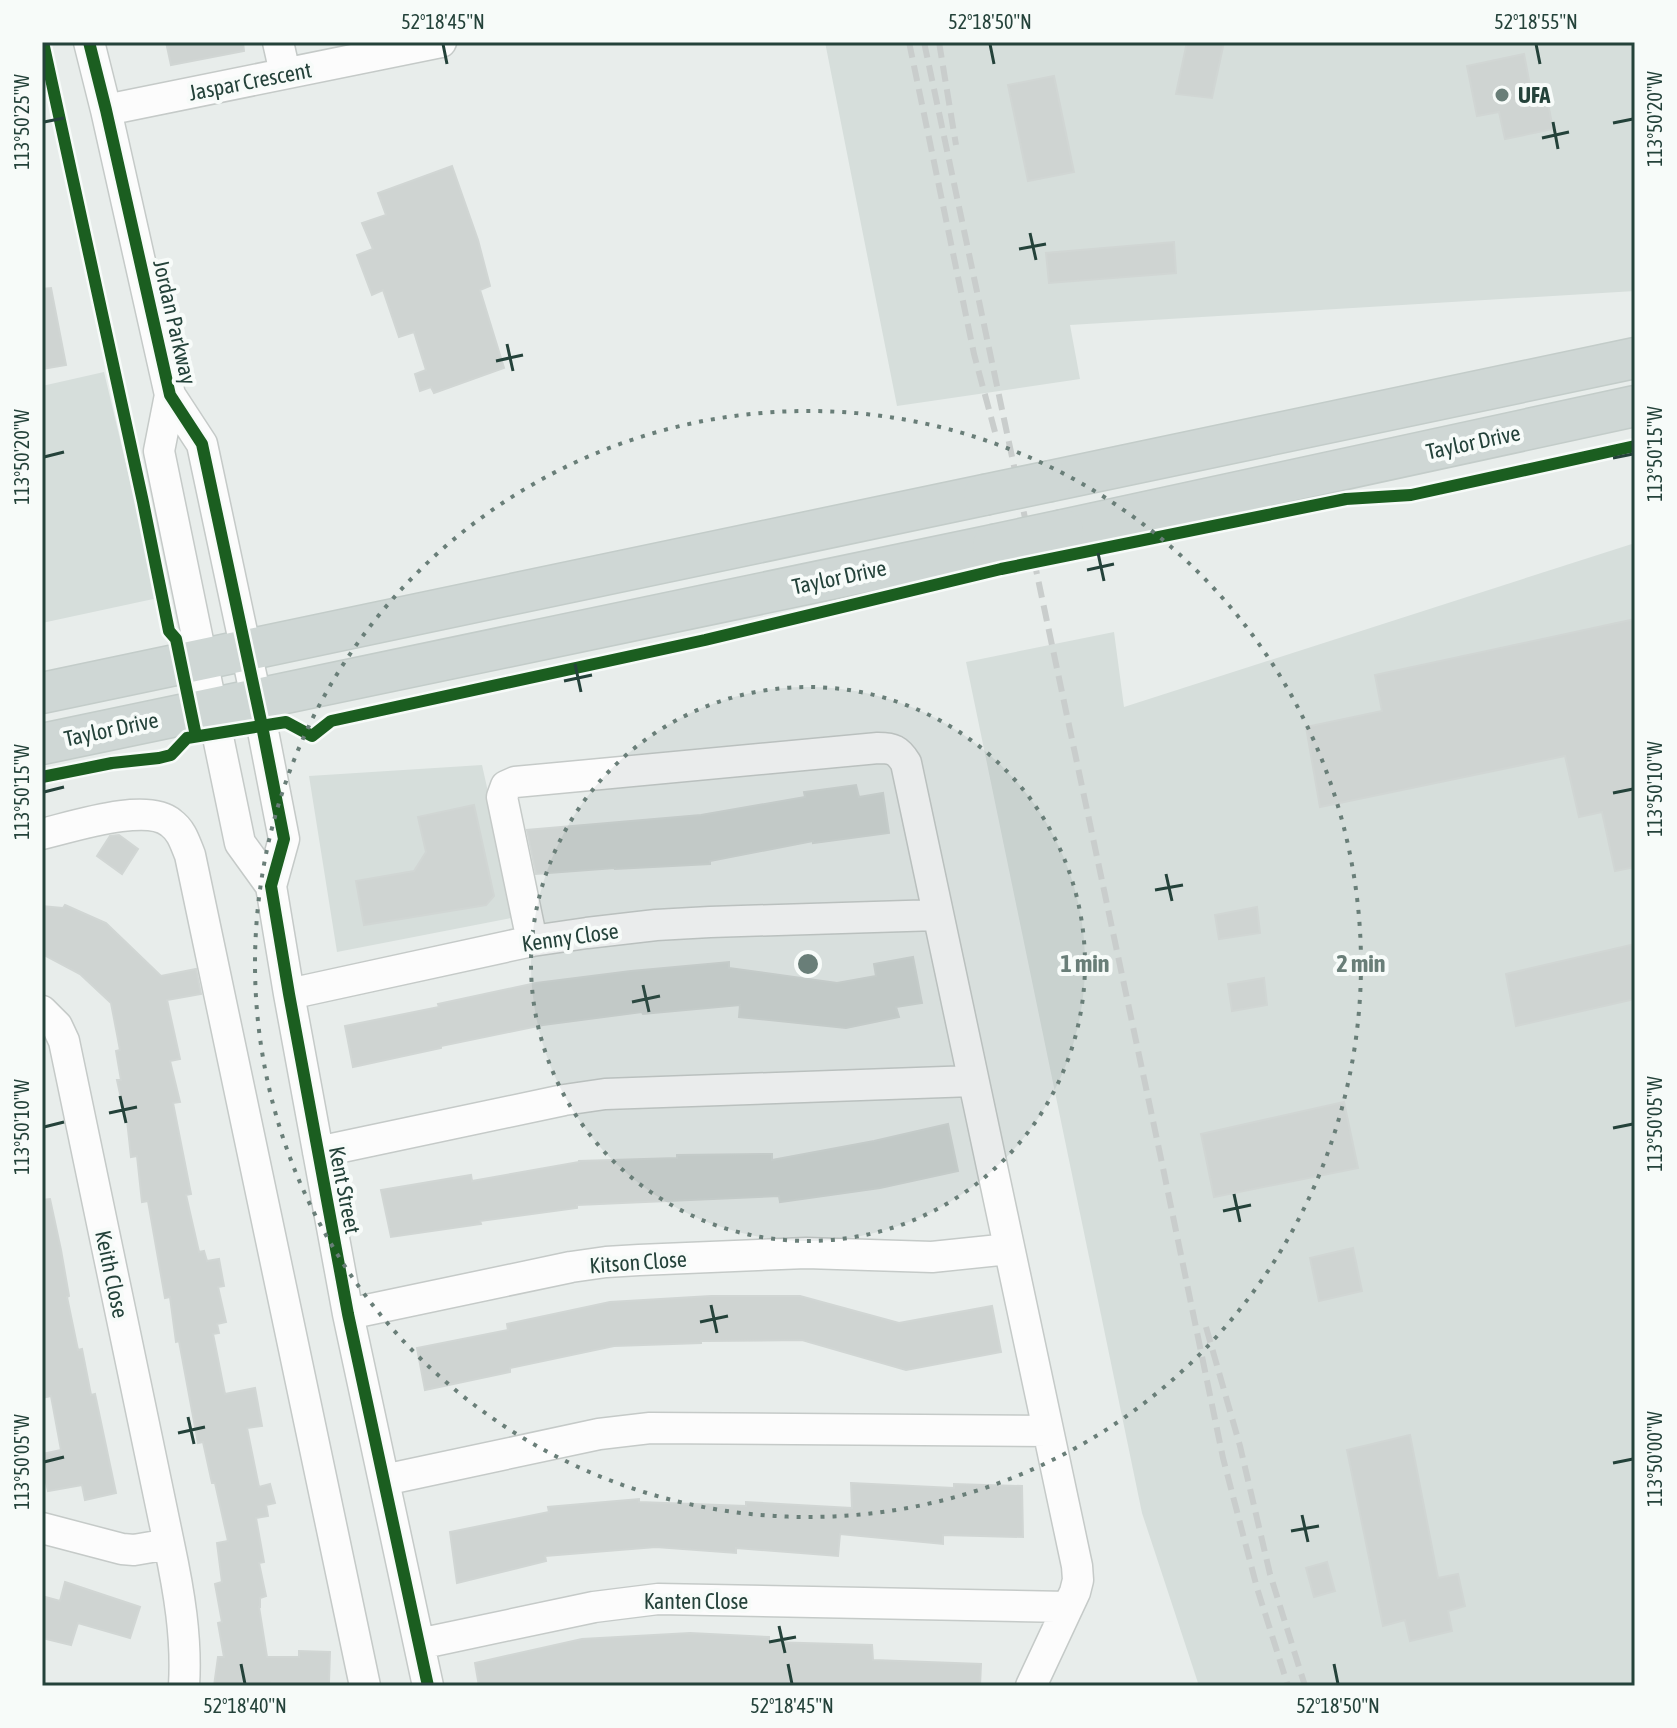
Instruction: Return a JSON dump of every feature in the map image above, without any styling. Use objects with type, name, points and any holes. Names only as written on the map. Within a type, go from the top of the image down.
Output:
[{"type":"main road","points":[[42,693],[1635,358]]},
{"type":"main road","name":"Taylor Drive","points":[[42,744],[993,545],[1635,406]]},
{"type":"street","name":"Jordan Parkway","points":[[89,42],[170,395],[202,444],[256,699]]},
{"type":"street","points":[[278,42],[285,73]]},
{"type":"street","name":"Jaspar Crescent","points":[[106,110],[441,42]]},
{"type":"street","name":"Jordan Parkway","points":[[170,395],[159,451],[212,708]]},
{"type":"street","name":"Kent Street","points":[[256,699],[284,839],[271,886],[289,994],[348,1314],[428,1686]]},
{"type":"street","name":"Kent Street","points":[[212,708],[240,843],[271,886]]},
{"type":"street","points":[[532,941],[502,797],[506,786],[515,782],[878,748],[893,748],[900,752],[906,763],[1077,1566],[1078,1580],[1068,1607],[1031,1686]]},
{"type":"street","points":[[42,834],[133,814],[155,815],[170,821],[182,835],[190,855],[365,1686]]},
{"type":"street","name":"Kenny Close","points":[[289,994],[532,941],[656,925],[938,915]]},
{"type":"street","name":"Keith Close","points":[[42,1011],[57,1026],[64,1041],[180,1602],[184,1633],[184,1686]]},
{"type":"street","points":[[318,1152],[605,1094],[973,1081]]},
{"type":"street","name":"Kitson Close","points":[[348,1314],[606,1262],[806,1253],[932,1257],[1009,1249]]},
{"type":"street","points":[[384,1480],[599,1434],[650,1428],[1048,1431]]},
{"type":"street","points":[[42,1528],[122,1549],[169,1544]]},
{"type":"street","name":"Kanten Close","points":[[419,1644],[594,1607],[658,1599],[1068,1607]]},
{"type":"shaded area","points":[[825,42],[1635,42],[1635,291],[1070,325],[1080,379],[897,406]]},
{"type":"shaded area","points":[[104,372],[158,598],[42,623],[42,386]]},
{"type":"shaded area","points":[[1635,543],[1635,1686],[1199,1686],[1142,1513],[966,662],[1114,632],[1124,707]]},
{"type":"shaded area","points":[[482,765],[516,917],[337,952],[309,776]]},
{"type":"building","points":[[166,42],[243,42],[244,51],[171,65]]},
{"type":"building","points":[[1187,42],[1224,42],[1212,98],[1176,94]]},
{"type":"building","name":"UFA","points":[[1524,54],[1532,96],[1546,93],[1553,129],[1505,139],[1499,112],[1477,116],[1467,66]]},
{"type":"building","points":[[1054,76],[1074,172],[1028,181],[1008,85]]},
{"type":"building","points":[[452,166],[478,240],[490,286],[480,290],[504,368],[434,393],[431,387],[420,391],[415,374],[426,370],[414,332],[399,337],[383,290],[372,295],[357,255],[373,249],[362,223],[386,215],[378,193]]},
{"type":"building","points":[[1174,242],[1176,273],[1049,283],[1046,253]]},
{"type":"building","points":[[51,288],[66,365],[42,369],[42,289]]},
{"type":"building","points":[[1635,619],[1635,867],[1615,871],[1602,812],[1579,817],[1565,756],[1320,807],[1306,727],[1382,711],[1375,675]]},
{"type":"building","points":[[856,785],[859,797],[883,793],[889,833],[813,841],[710,861],[710,864],[536,874],[527,830],[701,815],[805,797],[804,792]]},
{"type":"building","points":[[474,805],[494,896],[486,905],[364,925],[356,881],[414,871],[426,852],[418,817]]},
{"type":"building","points":[[119,835],[138,849],[122,874],[97,856],[110,836]]},
{"type":"building","points":[[65,905],[106,923],[161,976],[196,969],[201,994],[167,1000],[180,1059],[170,1061],[180,1102],[173,1103],[191,1194],[186,1195],[199,1252],[204,1251],[207,1261],[219,1259],[224,1286],[218,1287],[226,1322],[217,1324],[219,1333],[213,1334],[225,1394],[255,1388],[262,1426],[247,1428],[259,1487],[270,1484],[275,1503],[266,1505],[268,1516],[256,1518],[264,1562],[259,1563],[266,1596],[260,1598],[259,1607],[267,1657],[299,1657],[299,1651],[330,1652],[329,1682],[214,1686],[218,1657],[224,1657],[215,1584],[222,1582],[217,1543],[228,1541],[203,1442],[198,1443],[179,1341],[176,1342],[170,1297],[165,1298],[148,1201],[142,1202],[137,1156],[131,1157],[126,1111],[117,1080],[121,1080],[116,1051],[120,1050],[111,1003],[80,974],[42,954],[42,906],[63,908]]},
{"type":"building","points":[[1257,907],[1260,933],[1219,939],[1215,915]]},
{"type":"building","points":[[1635,944],[1635,999],[1516,1026],[1506,974]]},
{"type":"building","points":[[913,957],[922,1003],[896,1007],[899,1017],[846,1028],[739,1017],[740,1005],[642,1012],[543,1025],[353,1067],[345,1026],[536,983],[631,971],[729,962],[729,968],[837,983],[876,976],[874,964]]},
{"type":"building","points":[[1264,978],[1267,1005],[1232,1011],[1228,984]]},
{"type":"building","points":[[1344,1102],[1358,1168],[1214,1197],[1201,1134]]},
{"type":"building","points":[[948,1124],[958,1171],[880,1188],[780,1202],[779,1196],[577,1205],[577,1208],[391,1237],[381,1190],[471,1175],[472,1181],[579,1161],[677,1158],[677,1155],[772,1154],[772,1160]]},
{"type":"building","points":[[50,1199],[78,1350],[82,1349],[91,1395],[95,1394],[116,1493],[85,1500],[82,1485],[48,1491],[42,1465],[42,1454],[61,1450],[51,1396],[46,1397],[42,1378],[42,1200]]},
{"type":"building","points":[[1353,1248],[1362,1291],[1319,1301],[1310,1258]]},
{"type":"building","points":[[711,1296],[800,1296],[899,1323],[992,1306],[1001,1352],[906,1370],[802,1340],[614,1346],[425,1390],[417,1348],[508,1330],[507,1324],[610,1302]]},
{"type":"building","points":[[1410,1435],[1438,1578],[1458,1574],[1465,1606],[1448,1611],[1452,1631],[1410,1641],[1405,1620],[1383,1626],[1347,1450]]},
{"type":"building","points":[[851,1483],[954,1488],[954,1484],[1022,1486],[1023,1537],[943,1535],[943,1544],[840,1534],[838,1556],[736,1548],[736,1553],[656,1547],[545,1556],[546,1561],[457,1583],[450,1532],[549,1512],[548,1507],[639,1499],[639,1502],[746,1506],[746,1502],[852,1508]]},
{"type":"building","points":[[1327,1562],[1335,1591],[1314,1597],[1306,1568]]},
{"type":"building","points":[[65,1582],[140,1607],[130,1638],[78,1623],[71,1645],[42,1638],[42,1596],[60,1601]]},
{"type":"building","points":[[690,1633],[769,1637],[769,1642],[872,1645],[873,1660],[981,1664],[980,1686],[479,1686],[475,1663],[582,1639]]},
{"type":"railway","points":[[909,42],[974,354],[995,432]]},
{"type":"railway","points":[[924,42],[1223,1458],[1257,1588],[1288,1686]]},
{"type":"railway","points":[[939,42],[956,145]]},
{"type":"railway","points":[[1206,1327],[1240,1446],[1270,1574],[1305,1686]]},
{"type":"cycle path","points":[[43,42],[169,631],[176,639],[196,736]]},
{"type":"cycle path","points":[[89,42],[170,395],[202,444],[262,726],[284,839],[271,886],[289,994],[348,1314],[428,1686]]},
{"type":"cycle path","points":[[42,777],[112,763],[159,758],[171,755],[187,738],[286,722],[312,736],[331,721],[705,640],[1001,569],[1346,499],[1411,495],[1635,446]]},
{"type":"place","name":"UFA","points":[[1502,95]]}]
